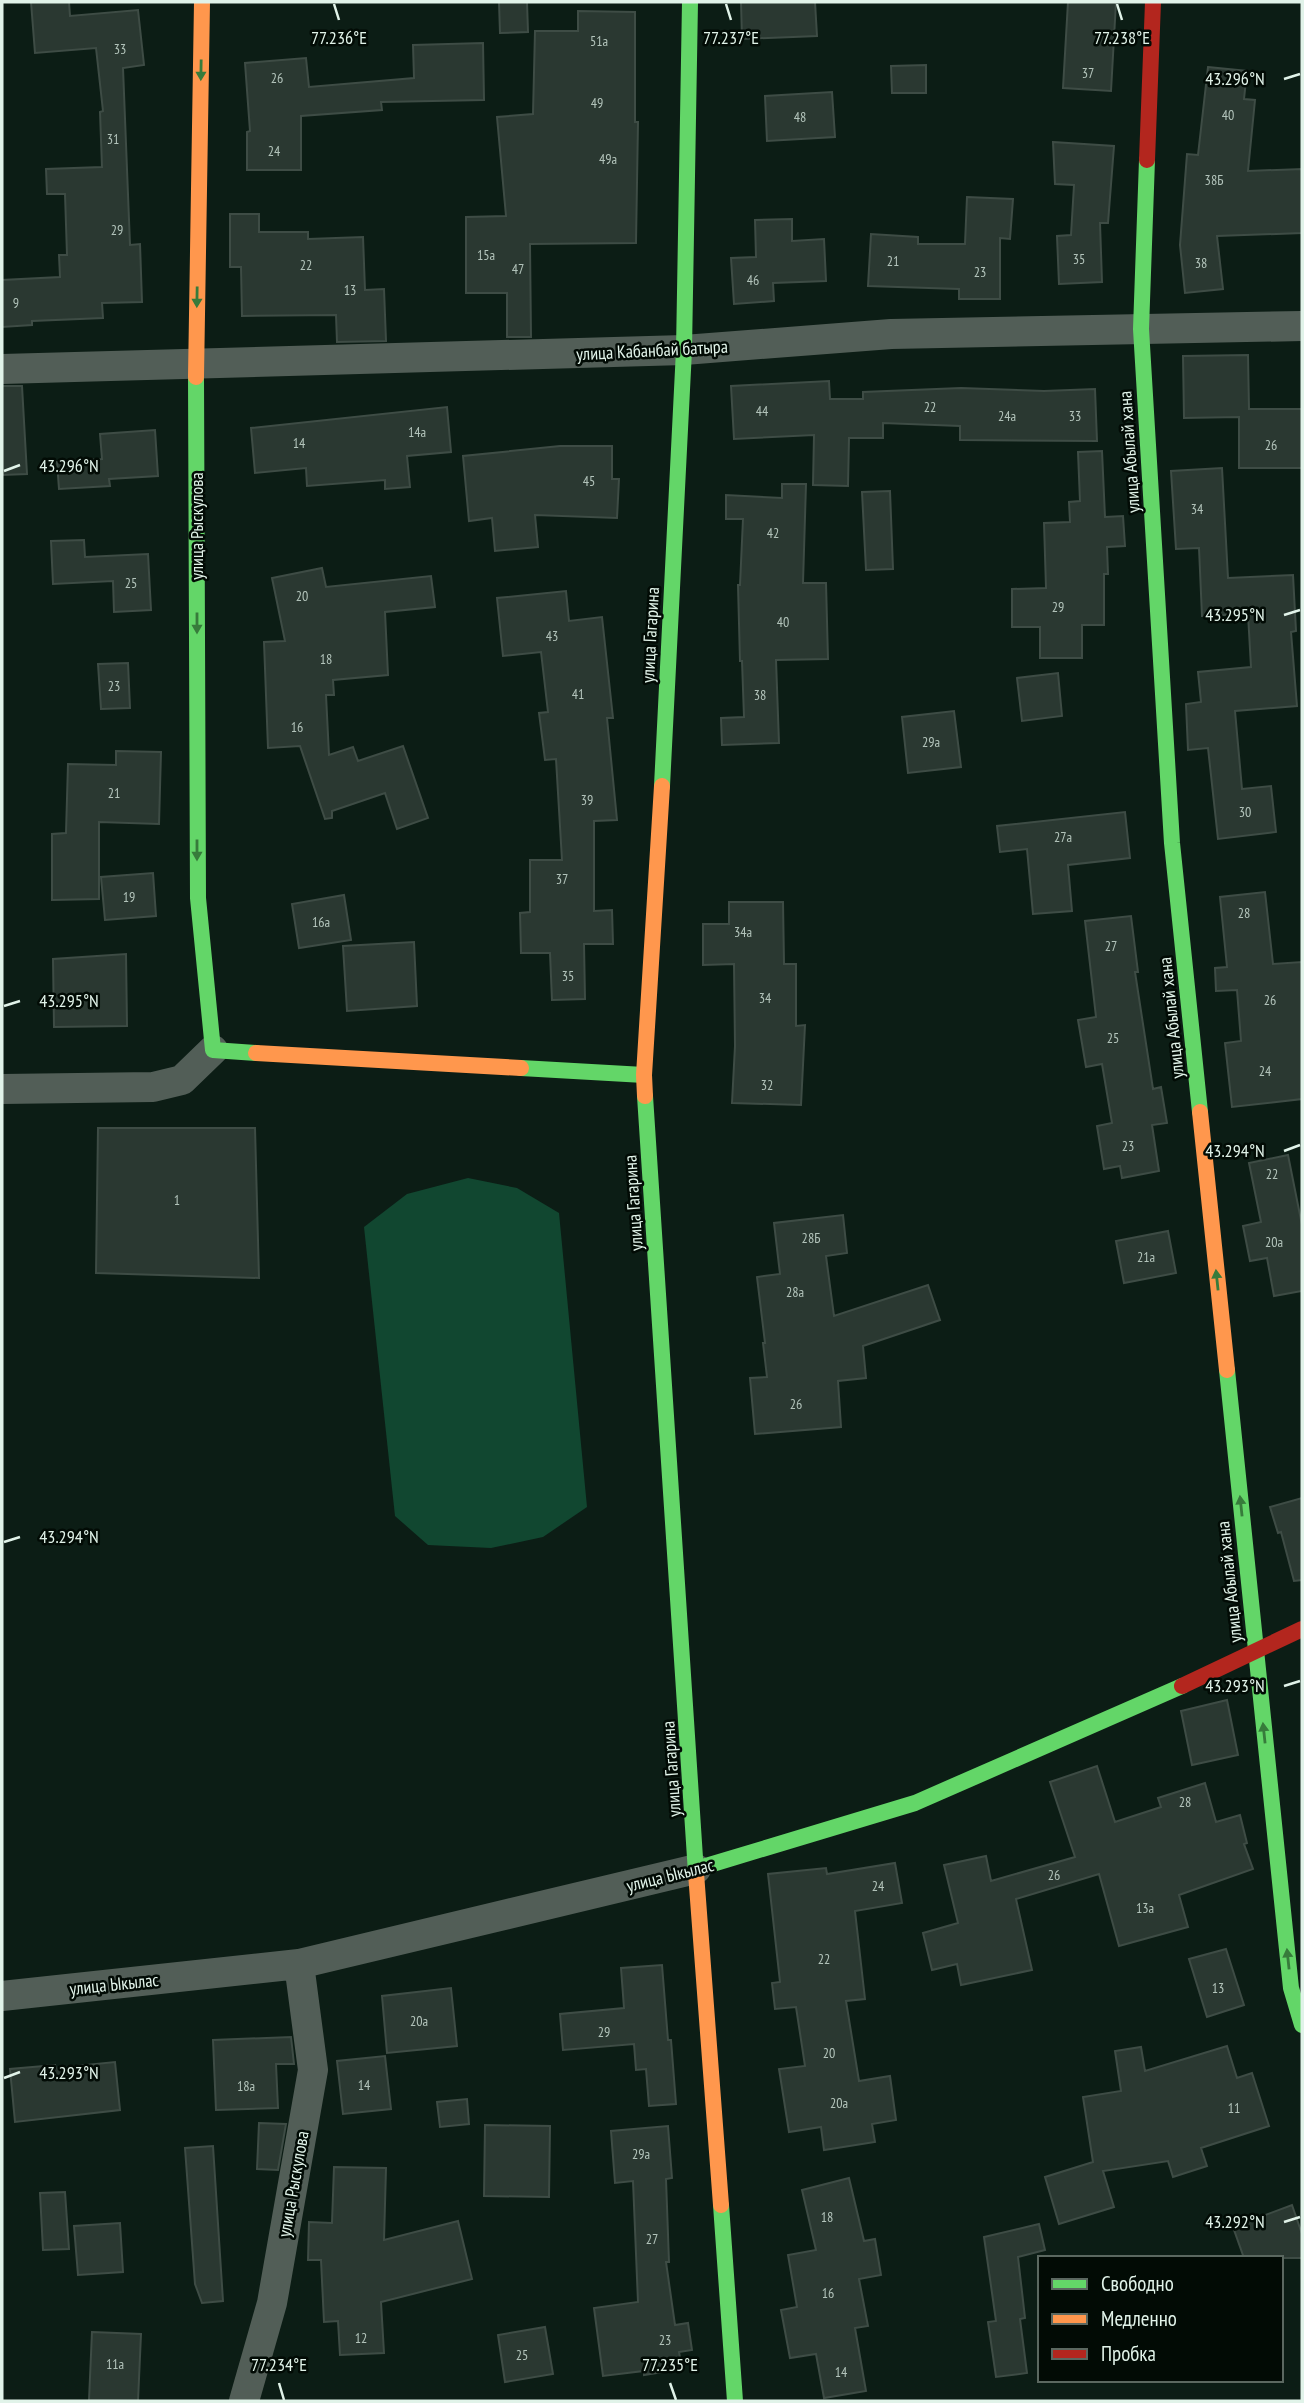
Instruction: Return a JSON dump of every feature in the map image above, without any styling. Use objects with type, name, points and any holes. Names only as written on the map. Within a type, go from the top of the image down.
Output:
[{"type":"street","name":"улица Рыскулова","points":[[202,2],[196,364],[198,898],[213,1050]]},
{"type":"street","name":"улица Гагарина","points":[[690,2],[684,351],[663,770],[644,1075],[696,1869],[735,2401]]},
{"type":"street","name":"улица Абылай хана","points":[[1153,2],[1141,329],[1172,843],[1291,1988],[1302,2025]]},
{"type":"street","name":"улица Кабанбай батыра","points":[[2,369],[684,351],[891,334],[1302,327]]},
{"type":"street","points":[[2,1089],[153,1087],[182,1080],[213,1050],[644,1075]]},
{"type":"street","name":"улица Ыкылас","points":[[2,1996],[299,1964],[696,1869],[915,1803],[1131,1710],[1302,1629]]},
{"type":"street","name":"улица Рыскулова","points":[[244,2401],[272,2302],[313,2070],[299,1964]]},
{"type":"green space","points":[[468,1178],[517,1188],[559,1213],[587,1507],[543,1537],[491,1548],[428,1545],[395,1516],[364,1227],[407,1194]]},
{"type":"building","points":[[31,2],[69,2],[70,16],[138,10],[144,65],[123,68],[130,245],[140,244],[142,302],[102,303],[103,318],[32,321],[32,325],[2,327],[2,280],[60,277],[59,255],[67,255],[65,194],[47,194],[46,169],[102,167],[100,112],[103,111],[96,48],[35,53]]},
{"type":"building","points":[[499,2],[527,2],[528,32],[500,33]]},
{"type":"building","points":[[741,2],[815,2],[817,36],[742,39]]},
{"type":"building","points":[[1068,2],[1116,2],[1111,91],[1063,88]]},
{"type":"building","points":[[578,11],[635,12],[635,122],[638,122],[636,243],[530,244],[531,337],[507,337],[507,293],[466,293],[466,217],[506,216],[497,117],[533,114],[535,31],[578,31]]},
{"type":"building","points":[[483,43],[484,100],[381,102],[382,110],[301,116],[301,170],[247,170],[247,132],[250,131],[245,63],[306,58],[309,87],[414,78],[413,45]]},
{"type":"building","points":[[926,65],[926,93],[892,93],[891,66]]},
{"type":"building","points":[[1208,67],[1247,71],[1244,99],[1255,100],[1248,171],[1302,169],[1302,233],[1217,236],[1223,289],[1185,293],[1180,245],[1187,154],[1198,155]]},
{"type":"building","points":[[832,92],[835,137],[767,141],[765,96]]},
{"type":"building","points":[[1053,142],[1114,146],[1108,223],[1100,223],[1102,282],[1059,284],[1057,236],[1071,235],[1074,185],[1055,184]]},
{"type":"building","points":[[967,197],[1013,199],[1010,239],[1000,238],[1000,299],[959,299],[959,289],[868,286],[871,234],[918,237],[918,244],[965,244]]},
{"type":"building","points":[[230,214],[259,214],[259,232],[308,232],[308,239],[363,237],[365,290],[384,289],[386,341],[337,342],[336,315],[242,316],[241,267],[230,267]]},
{"type":"building","points":[[792,219],[792,241],[824,239],[826,281],[773,283],[774,301],[734,304],[731,258],[756,257],[755,220]]},
{"type":"building","points":[[1248,355],[1249,409],[1302,409],[1302,468],[1239,468],[1239,417],[1184,418],[1183,356]]},
{"type":"building","points":[[829,381],[830,399],[863,399],[863,392],[961,388],[1044,391],[1095,389],[1097,441],[960,440],[960,426],[883,423],[883,438],[849,438],[848,486],[813,485],[814,435],[734,439],[731,386]]},
{"type":"building","points":[[2,386],[22,386],[27,474],[2,475]]},
{"type":"building","points":[[447,407],[451,452],[407,456],[410,487],[385,489],[385,480],[307,486],[306,468],[255,473],[251,428]]},
{"type":"building","points":[[155,430],[158,476],[109,479],[110,486],[59,489],[57,462],[102,459],[100,434]]},
{"type":"building","points":[[560,446],[612,446],[612,479],[619,479],[617,518],[535,515],[538,547],[495,551],[492,518],[469,521],[463,456]]},
{"type":"building","points":[[1102,451],[1105,517],[1123,516],[1125,546],[1107,547],[1104,625],[1082,625],[1082,658],[1040,658],[1040,627],[1012,627],[1012,589],[1046,588],[1044,523],[1070,522],[1069,502],[1080,501],[1078,452]]},
{"type":"building","points":[[1222,468],[1228,578],[1293,575],[1296,631],[1291,632],[1297,706],[1235,711],[1242,789],[1271,786],[1276,832],[1218,839],[1208,748],[1188,750],[1186,704],[1201,702],[1198,672],[1251,667],[1248,614],[1202,616],[1199,548],[1176,549],[1171,471]]},
{"type":"building","points":[[782,484],[806,484],[803,583],[826,583],[828,659],[776,660],[779,743],[722,745],[721,718],[744,717],[738,585],[743,519],[726,519],[726,495],[782,498]]},
{"type":"building","points":[[890,491],[893,569],[866,570],[862,492]]},
{"type":"building","points":[[84,540],[85,557],[148,554],[151,610],[114,612],[113,581],[53,584],[51,541]]},
{"type":"building","points":[[322,568],[326,587],[431,576],[435,607],[385,612],[388,675],[333,680],[334,695],[326,695],[329,755],[353,747],[358,761],[403,746],[428,818],[397,829],[385,793],[332,811],[332,818],[325,819],[300,746],[268,748],[264,642],[285,641],[272,578]]},
{"type":"building","points":[[566,591],[569,621],[602,617],[613,718],[607,718],[617,820],[594,821],[594,911],[612,910],[613,944],[584,944],[585,999],[552,1000],[550,953],[521,953],[520,913],[530,912],[530,860],[562,860],[556,759],[545,760],[539,713],[548,712],[541,652],[503,656],[497,598]]},
{"type":"building","points":[[128,663],[130,708],[101,709],[98,664]]},
{"type":"building","points":[[1058,673],[1062,716],[1022,721],[1017,678]]},
{"type":"building","points":[[954,711],[961,767],[908,773],[902,717]]},
{"type":"building","points":[[116,751],[161,752],[159,824],[99,822],[99,899],[52,900],[52,834],[66,833],[68,764],[116,765]]},
{"type":"building","points":[[1125,812],[1130,858],[1068,865],[1072,911],[1033,914],[1027,849],[1000,852],[997,826]]},
{"type":"building","points":[[153,873],[156,916],[105,920],[101,877]]},
{"type":"building","points":[[1265,892],[1273,964],[1302,962],[1302,1099],[1232,1107],[1225,1043],[1241,1041],[1237,990],[1216,991],[1215,968],[1227,967],[1220,897]]},
{"type":"building","points":[[344,895],[351,940],[299,948],[292,904]]},
{"type":"building","points":[[729,902],[783,902],[784,964],[796,964],[796,1026],[805,1025],[801,1105],[732,1103],[735,1046],[734,964],[703,965],[703,924],[729,924]]},
{"type":"building","points":[[1131,916],[1138,972],[1135,972],[1153,1089],[1161,1087],[1167,1123],[1152,1125],[1159,1171],[1122,1178],[1120,1166],[1104,1169],[1097,1126],[1112,1123],[1102,1064],[1086,1067],[1078,1020],[1096,1017],[1085,921]]},
{"type":"building","points":[[414,942],[417,1006],[347,1011],[343,946]]},
{"type":"building","points":[[126,954],[127,1026],[54,1027],[53,959]]},
{"type":"building","points":[[98,1128],[255,1128],[259,1278],[96,1273]]},
{"type":"building","points":[[1288,1155],[1302,1225],[1302,1291],[1274,1296],[1267,1258],[1250,1261],[1243,1226],[1261,1222],[1249,1163]]},
{"type":"building","points":[[843,1215],[847,1253],[826,1256],[834,1316],[928,1285],[940,1320],[863,1346],[866,1378],[838,1381],[841,1427],[755,1434],[750,1378],[767,1377],[757,1277],[780,1274],[774,1223]]},
{"type":"building","points":[[1168,1231],[1176,1273],[1124,1283],[1116,1241]]},
{"type":"building","points":[[1302,1498],[1302,1580],[1294,1581],[1281,1532],[1278,1533],[1270,1507]]},
{"type":"building","points":[[1227,1700],[1238,1755],[1192,1765],[1181,1711]]},
{"type":"building","points":[[1097,1766],[1115,1822],[1161,1807],[1158,1798],[1205,1783],[1216,1822],[1240,1815],[1247,1843],[1244,1844],[1253,1869],[1179,1895],[1188,1927],[1119,1946],[1099,1874],[1016,1899],[1032,1970],[961,1985],[957,1964],[932,1970],[923,1933],[958,1923],[944,1865],[986,1856],[991,1881],[1075,1857],[1050,1782]]},
{"type":"building","points":[[895,1863],[902,1903],[855,1911],[865,1999],[846,2001],[859,2081],[890,2076],[896,2120],[872,2124],[875,2142],[824,2150],[821,2127],[789,2132],[779,2069],[805,2066],[796,2007],[775,2009],[772,1983],[780,1982],[768,1874],[826,1868],[827,1874]]},
{"type":"building","points":[[1226,1949],[1244,2005],[1207,2017],[1189,1959]]},
{"type":"building","points":[[662,1965],[676,2104],[649,2106],[646,2069],[636,2070],[634,2044],[563,2050],[560,2014],[624,2008],[621,1968]]},
{"type":"building","points":[[451,1988],[457,2046],[387,2053],[382,1996]]},
{"type":"building","points":[[291,2037],[294,2064],[276,2064],[278,2108],[216,2110],[213,2040]]},
{"type":"building","points":[[1227,2046],[1237,2078],[1252,2073],[1269,2126],[1201,2148],[1207,2166],[1173,2177],[1168,2161],[1103,2171],[1114,2207],[1059,2224],[1045,2177],[1093,2162],[1083,2097],[1121,2091],[1115,2051],[1141,2047],[1145,2071]]},
{"type":"building","points":[[385,2056],[391,2109],[343,2114],[337,2061]]},
{"type":"building","points":[[115,2062],[120,2110],[15,2122],[10,2069]]},
{"type":"building","points":[[467,2099],[469,2124],[440,2127],[437,2102]]},
{"type":"building","points":[[259,2123],[286,2124],[278,2170],[257,2169]]},
{"type":"building","points":[[485,2125],[550,2126],[549,2197],[484,2196]]},
{"type":"building","points":[[668,2126],[672,2178],[666,2179],[669,2262],[666,2262],[675,2325],[688,2323],[692,2350],[679,2352],[682,2369],[644,2375],[644,2371],[603,2376],[594,2308],[638,2302],[633,2181],[615,2183],[611,2131]]},
{"type":"building","points":[[213,2146],[223,2301],[202,2303],[195,2284],[185,2148]]},
{"type":"building","points":[[334,2167],[386,2168],[384,2240],[458,2221],[472,2279],[381,2302],[384,2353],[340,2355],[338,2321],[324,2322],[321,2260],[308,2260],[309,2222],[332,2223]]},
{"type":"building","points":[[849,2178],[864,2241],[875,2239],[881,2275],[859,2279],[868,2326],[855,2328],[866,2391],[824,2398],[816,2354],[790,2358],[781,2310],[797,2307],[788,2255],[816,2250],[802,2190]]},
{"type":"building","points":[[65,2192],[69,2249],[43,2250],[40,2193]]},
{"type":"building","points":[[1292,2205],[1302,2234],[1302,2258],[1243,2256],[1233,2227]]},
{"type":"building","points":[[120,2223],[123,2272],[78,2275],[74,2226]]},
{"type":"building","points":[[1039,2224],[1045,2250],[1018,2257],[1025,2318],[1020,2319],[1027,2373],[996,2377],[988,2322],[996,2321],[984,2237]]},
{"type":"building","points":[[545,2327],[553,2374],[505,2382],[498,2335]]},
{"type":"building","points":[[92,2332],[141,2334],[138,2401],[89,2400]]},
{"type":"traffic: fast","points":[[662,786],[684,350],[690,2]]},
{"type":"traffic: fast","points":[[1147,160],[1141,329],[1172,843],[1200,1112]]},
{"type":"traffic: fast","points":[[196,377],[198,898],[213,1050],[256,1053]]},
{"type":"traffic: fast","points":[[521,1068],[644,1075]]},
{"type":"traffic: fast","points":[[645,1096],[696,1873]]},
{"type":"traffic: fast","points":[[1227,1370],[1291,1988],[1302,2025]]},
{"type":"traffic: fast","points":[[696,1869],[915,1803],[1182,1686]]},
{"type":"traffic: fast","points":[[721,2205],[735,2401]]},
{"type":"traffic: slow","points":[[196,377],[202,2]]},
{"type":"traffic: slow","points":[[645,1096],[644,1075],[662,786]]},
{"type":"traffic: slow","points":[[256,1053],[521,1068]]},
{"type":"traffic: slow","points":[[1200,1112],[1227,1370]]},
{"type":"traffic: slow","points":[[696,1873],[721,2205]]},
{"type":"traffic: jam","points":[[1147,160],[1153,2]]},
{"type":"traffic: jam","points":[[1182,1686],[1302,1629]]}]
